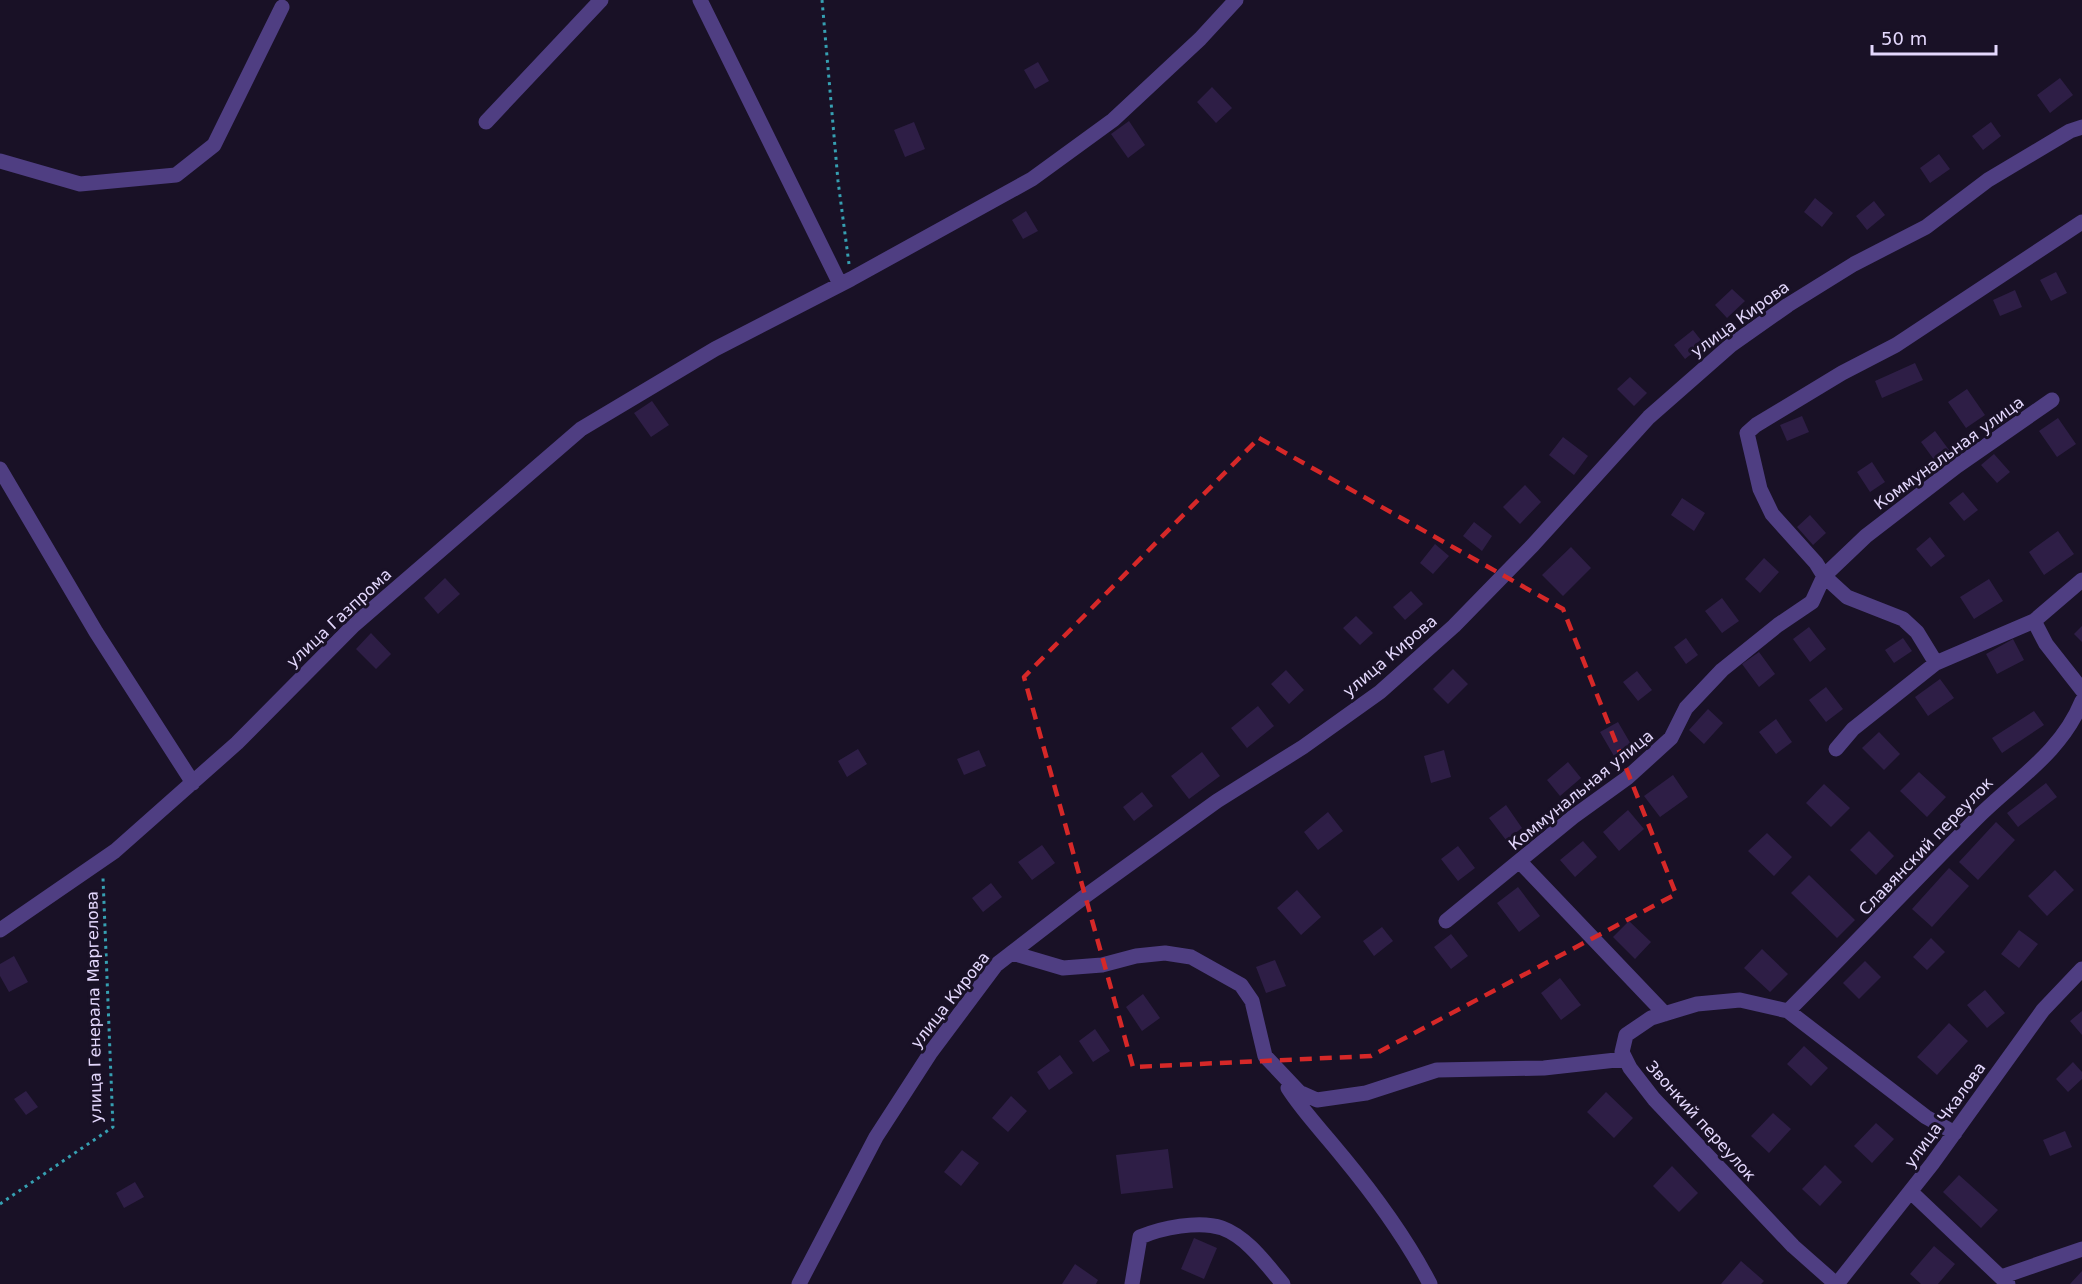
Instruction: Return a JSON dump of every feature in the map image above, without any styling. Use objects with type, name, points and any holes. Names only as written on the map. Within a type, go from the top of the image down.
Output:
[{"type":"street","points":[[486,122],[601,0]]},
{"type":"street","points":[[700,0],[845,281]]},
{"type":"street","name":"улица Газпрома","points":[[0,930],[102,860],[193,783],[237,743],[354,626],[512,486],[581,429],[715,349],[1032,179],[1113,120],[1200,39],[1236,0]]},
{"type":"street","points":[[0,161],[80,184],[176,175],[214,145],[282,7]]},
{"type":"street","name":"улица Кирова","points":[[799,1284],[882,1127],[931,1052],[996,965],[1084,897],[1217,801],[1303,747],[1380,692],[1454,626],[1533,545],[1649,417],[1731,345],[1788,304],[1854,264],[1926,227],[1988,180],[2070,131],[2082,127]]},
{"type":"street","points":[[1936,663],[1917,632],[1903,619],[1847,597],[1824,576],[1816,563],[1772,514],[1760,489],[1747,433],[1756,425],[1842,373],[1896,345],[2082,222]]},
{"type":"street","name":"Коммунальная улица","points":[[1446,921],[1521,862],[1573,817],[1627,778],[1671,738],[1686,708],[1693,700],[1722,670],[1778,625],[1812,602],[1824,576],[1866,536],[1957,466],[2052,400]]},
{"type":"street","points":[[0,469],[96,632],[193,783]]},
{"type":"street","points":[[1836,749],[1854,729],[1936,663],[2034,621],[2082,580]]},
{"type":"street","points":[[2034,621],[2046,644],[2082,690]]},
{"type":"street","name":"Славянский переулок","points":[[1788,1011],[2001,794],[2052,751],[2076,716],[2082,701]]},
{"type":"street","points":[[1521,862],[1665,1014]]},
{"type":"street","points":[[1012,953],[1063,968],[1102,965],[1136,956],[1165,953],[1191,957],[1241,985],[1252,1001],[1265,1056],[1281,1076],[1301,1110],[1345,1159],[1394,1222],[1430,1284]]},
{"type":"street","name":"улица Чкалова","points":[[1837,1284],[1911,1192],[2043,1010],[2082,969]]},
{"type":"street","name":"Звонкий переулок","points":[[1837,1284],[1792,1246],[1654,1099],[1625,1059],[1622,1052],[1626,1035],[1652,1018],[1697,1004],[1740,1000],[1788,1011],[1926,1117],[1954,1133]]},
{"type":"street","points":[[1281,1076],[1299,1092],[1317,1100],[1366,1093],[1437,1070],[1544,1068],[1625,1059]]},
{"type":"street","points":[[1911,1192],[2004,1280],[2082,1249]]},
{"type":"street","points":[[1132,1284],[1140,1237],[1184,1225],[1222,1228],[1253,1249],[1283,1284]]},
{"type":"path","points":[[822,0],[845,281]]},
{"type":"path","name":"улица Генерала Маргелова","points":[[0,1204],[112,1127],[102,860]]},
{"type":"highlighted area","points":[[1259,438],[1563,609],[1676,894],[1371,1056],[1133,1067],[1024,677]]},
{"type":"building","points":[[1038,62],[1049,81],[1035,89],[1024,70]]},
{"type":"building","points":[[2060,78],[2073,95],[2050,113],[2037,95]]},
{"type":"building","points":[[1212,87],[1232,108],[1216,123],[1197,102]]},
{"type":"building","points":[[1129,121],[1145,145],[1128,158],[1111,134]]},
{"type":"building","points":[[914,122],[925,149],[905,157],[894,130]]},
{"type":"building","points":[[1991,122],[2001,136],[1983,150],[1972,136]]},
{"type":"building","points":[[1939,154],[1950,169],[1930,183],[1920,168]]},
{"type":"building","points":[[1815,198],[1833,213],[1822,227],[1804,212]]},
{"type":"building","points":[[1874,201],[1885,215],[1867,230],[1856,216]]},
{"type":"building","points":[[1026,211],[1038,231],[1023,239],[1012,220]]},
{"type":"building","points":[[2056,272],[2067,293],[2051,301],[2040,280]]},
{"type":"building","points":[[1732,289],[1745,301],[1727,318],[1715,305]]},
{"type":"building","points":[[2015,290],[2022,307],[2000,316],[1993,300]]},
{"type":"building","points":[[1693,330],[1704,344],[1685,359],[1674,345]]},
{"type":"building","points":[[1915,363],[1923,380],[1882,398],[1875,381]]},
{"type":"building","points":[[1630,377],[1647,393],[1634,406],[1617,389]]},
{"type":"building","points":[[1967,389],[1985,415],[1966,428],[1948,402]]},
{"type":"building","points":[[652,401],[669,425],[651,437],[634,413]]},
{"type":"building","points":[[1802,416],[1809,432],[1787,441],[1780,425]]},
{"type":"building","points":[[2058,418],[2076,444],[2057,457],[2039,431]]},
{"type":"building","points":[[1935,431],[1949,450],[1935,461],[1921,442]]},
{"type":"building","points":[[1563,437],[1588,456],[1574,475],[1549,455]]},
{"type":"building","points":[[1994,454],[2010,472],[1997,483],[1981,465]]},
{"type":"building","points":[[1872,462],[1885,482],[1870,492],[1857,472]]},
{"type":"building","points":[[1525,485],[1541,502],[1520,524],[1503,507]]},
{"type":"building","points":[[1963,492],[1978,510],[1964,521],[1949,503]]},
{"type":"building","points":[[1682,498],[1705,513],[1694,531],[1671,515]]},
{"type":"building","points":[[1810,515],[1826,533],[1813,545],[1797,527]]},
{"type":"building","points":[[1474,522],[1492,536],[1482,551],[1463,536]]},
{"type":"building","points":[[2058,531],[2074,554],[2044,575],[2029,552]]},
{"type":"building","points":[[1930,537],[1945,556],[1931,567],[1916,549]]},
{"type":"building","points":[[1435,544],[1449,556],[1433,574],[1420,563]]},
{"type":"building","points":[[1571,547],[1591,568],[1563,596],[1542,575]]},
{"type":"building","points":[[1764,558],[1779,572],[1760,593],[1745,579]]},
{"type":"building","points":[[445,578],[460,594],[438,614],[424,598]]},
{"type":"building","points":[[1989,579],[2003,601],[1974,619],[1960,597]]},
{"type":"building","points":[[1411,591],[1423,604],[1405,620],[1393,607]]},
{"type":"building","points":[[1722,598],[1739,621],[1722,633],[1705,611]]},
{"type":"building","points":[[1356,616],[1373,633],[1360,645],[1343,628]]},
{"type":"building","points":[[2082,626],[2082,642],[2074,634]]},
{"type":"building","points":[[1809,627],[1826,649],[1810,662],[1793,639]]},
{"type":"building","points":[[371,633],[391,654],[376,669],[356,649]]},
{"type":"building","points":[[1686,638],[1698,655],[1686,664],[1674,647]]},
{"type":"building","points":[[1903,638],[1912,651],[1894,663],[1885,650]]},
{"type":"building","points":[[2013,639],[2024,660],[1997,674],[1986,654]]},
{"type":"building","points":[[1759,652],[1775,674],[1759,687],[1742,664]]},
{"type":"building","points":[[1453,669],[1468,684],[1448,704],[1433,689]]},
{"type":"building","points":[[1286,670],[1304,690],[1289,704],[1271,684]]},
{"type":"building","points":[[1637,671],[1652,690],[1638,701],[1623,682]]},
{"type":"building","points":[[1940,679],[1954,698],[1928,716],[1915,697]]},
{"type":"building","points":[[1826,687],[1843,709],[1826,722],[1809,700]]},
{"type":"building","points":[[1258,706],[1274,726],[1247,748],[1231,728]]},
{"type":"building","points":[[1708,709],[1723,723],[1704,744],[1689,730]]},
{"type":"building","points":[[2034,711],[2044,725],[2002,753],[1992,738]]},
{"type":"building","points":[[1776,719],[1792,742],[1776,754],[1759,732]]},
{"type":"building","points":[[1618,722],[1632,746],[1614,756],[1600,732]]},
{"type":"building","points":[[1879,732],[1900,754],[1884,770],[1862,748]]},
{"type":"building","points":[[858,749],[867,764],[847,777],[838,761]]},
{"type":"building","points":[[979,750],[986,766],[964,775],[957,759]]},
{"type":"building","points":[[1444,750],[1451,777],[1431,783],[1424,756]]},
{"type":"building","points":[[1202,752],[1220,776],[1189,799],[1171,776]]},
{"type":"building","points":[[1568,762],[1581,778],[1560,796],[1547,780]]},
{"type":"building","points":[[1919,772],[1946,797],[1927,817],[1900,791]]},
{"type":"building","points":[[1673,775],[1688,797],[1660,817],[1644,796]]},
{"type":"building","points":[[2046,783],[2057,797],[2018,827],[2007,813]]},
{"type":"building","points":[[1824,784],[1850,808],[1831,827],[1806,803]]},
{"type":"building","points":[[1142,792],[1153,806],[1134,821],[1123,807]]},
{"type":"building","points":[[1506,805],[1522,828],[1506,840],[1489,818]]},
{"type":"building","points":[[1628,810],[1644,829],[1619,851],[1603,832]]},
{"type":"building","points":[[1328,812],[1343,831],[1318,850],[1304,832]]},
{"type":"building","points":[[1996,822],[2015,840],[1978,880],[1959,862]]},
{"type":"building","points":[[1869,831],[1894,856],[1876,875],[1850,850]]},
{"type":"building","points":[[1767,833],[1792,857],[1774,876],[1748,851]]},
{"type":"building","points":[[1583,841],[1597,857],[1575,877],[1560,860]]},
{"type":"building","points":[[1042,845],[1055,863],[1032,880],[1018,862]]},
{"type":"building","points":[[1458,846],[1475,868],[1458,881],[1441,859]]},
{"type":"building","points":[[1949,868],[1969,886],[1932,927],[1912,909]]},
{"type":"building","points":[[2055,870],[2074,890],[2047,916],[2028,896]]},
{"type":"building","points":[[1809,875],[1855,920],[1837,938],[1791,893]]},
{"type":"building","points":[[991,883],[1002,897],[983,912],[972,898]]},
{"type":"building","points":[[1518,887],[1540,916],[1519,932],[1497,903]]},
{"type":"building","points":[[1297,890],[1321,917],[1301,935],[1277,908]]},
{"type":"building","points":[[1629,921],[1651,942],[1635,959],[1613,937]]},
{"type":"building","points":[[1382,927],[1393,941],[1374,956],[1363,941]]},
{"type":"building","points":[[2019,930],[2038,944],[2019,968],[2001,954]]},
{"type":"building","points":[[1451,934],[1468,956],[1451,969],[1434,947]]},
{"type":"building","points":[[1931,938],[1945,952],[1927,970],[1913,957]]},
{"type":"building","points":[[1762,949],[1788,974],[1770,992],[1744,968]]},
{"type":"building","points":[[14,956],[28,982],[9,992],[0,976],[0,964]]},
{"type":"building","points":[[1275,960],[1286,986],[1266,993],[1256,967]]},
{"type":"building","points":[[1865,961],[1881,977],[1859,999],[1843,983]]},
{"type":"building","points":[[1560,978],[1581,1005],[1561,1020],[1541,993]]},
{"type":"building","points":[[1985,990],[2005,1013],[1987,1028],[1967,1005]]},
{"type":"building","points":[[1143,994],[1160,1018],[1142,1031],[1126,1007]]},
{"type":"building","points":[[2082,1011],[2082,1035],[2070,1021]]},
{"type":"building","points":[[1949,1023],[1968,1041],[1937,1075],[1917,1057]]},
{"type":"building","points":[[1095,1029],[1110,1051],[1093,1062],[1079,1041]]},
{"type":"building","points":[[1804,1046],[1828,1068],[1811,1086],[1787,1064]]},
{"type":"building","points":[[1060,1055],[1073,1073],[1049,1090],[1037,1072]]},
{"type":"building","points":[[2073,1062],[2082,1072],[2082,1079],[2068,1092],[2056,1079]]},
{"type":"building","points":[[26,1091],[38,1107],[26,1115],[14,1099]]},
{"type":"building","points":[[1606,1092],[1633,1118],[1614,1138],[1587,1112]]},
{"type":"building","points":[[1011,1096],[1027,1111],[1008,1132],[992,1118]]},
{"type":"building","points":[[1773,1113],[1791,1129],[1769,1153],[1751,1136]]},
{"type":"building","points":[[1876,1123],[1894,1139],[1872,1163],[1854,1146]]},
{"type":"building","points":[[2065,1131],[2072,1147],[2050,1156],[2043,1140]]},
{"type":"building","points":[[1168,1149],[1173,1188],[1121,1194],[1116,1155]]},
{"type":"building","points":[[962,1150],[979,1163],[961,1186],[944,1172]]},
{"type":"building","points":[[1825,1165],[1842,1182],[1820,1206],[1802,1189]]},
{"type":"building","points":[[1672,1166],[1698,1193],[1679,1212],[1653,1186]]},
{"type":"building","points":[[1959,1175],[1998,1210],[1981,1228],[1943,1192]]},
{"type":"building","points":[[135,1182],[144,1197],[124,1208],[116,1193]]},
{"type":"building","points":[[1194,1238],[1217,1248],[1204,1279],[1181,1269]]},
{"type":"building","points":[[1934,1246],[1955,1264],[1938,1284],[1921,1284],[1910,1274]]},
{"type":"building","points":[[1741,1261],[1764,1281],[1761,1284],[1721,1284]]},
{"type":"building","points":[[1075,1264],[1098,1280],[1096,1284],[1062,1284]]},
{"type":"building","points":[[2082,1271],[2082,1284],[2070,1284]]}]
